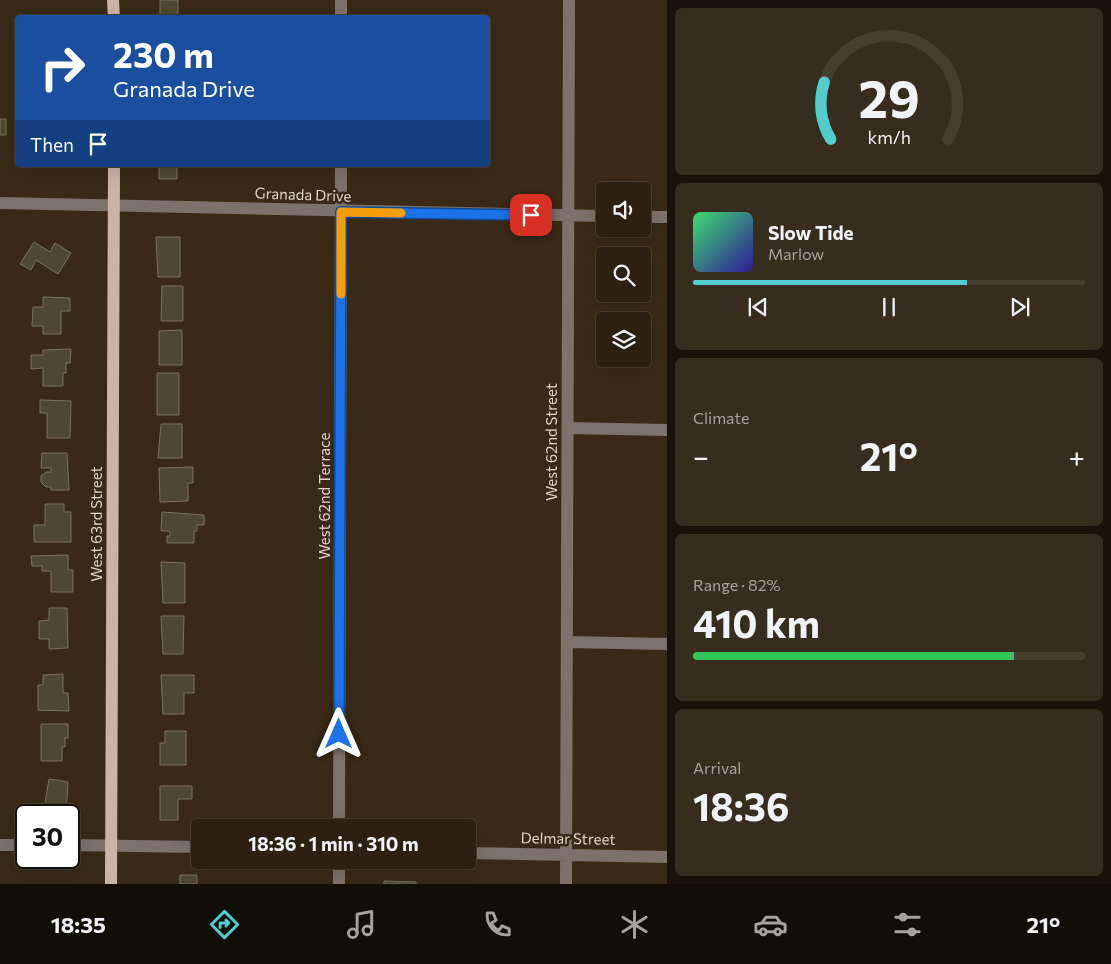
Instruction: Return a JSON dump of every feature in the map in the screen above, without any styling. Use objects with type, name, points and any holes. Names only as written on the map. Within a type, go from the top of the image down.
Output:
[{"type":"main road","points":[[113,0],[114,15]]},
{"type":"main road","name":"West 63rd Street","points":[[111,884],[114,167]]},
{"type":"street","points":[[341,0],[341,15]]},
{"type":"street","name":"West 62nd Street","points":[[566,884],[569,0]]},
{"type":"street","name":"West 62nd Terrace","points":[[340,819],[341,167]]},
{"type":"street","name":"Granada Drive","points":[[0,203],[341,212],[596,216]]},
{"type":"street","points":[[651,216],[667,217]]},
{"type":"street","points":[[568,428],[667,430]]},
{"type":"street","points":[[567,642],[667,644]]},
{"type":"street","points":[[0,845],[15,845]]},
{"type":"street","points":[[80,845],[191,847]]},
{"type":"street","name":"Delmar Street","points":[[476,852],[667,856]]},
{"type":"street","points":[[339,869],[339,884]]},
{"type":"building","points":[[160,0],[178,0],[178,15],[160,15]]},
{"type":"building","points":[[0,119],[6,119],[6,135],[0,135]]},
{"type":"building","points":[[159,167],[177,167],[177,179],[159,179]]},
{"type":"building","points":[[156,237],[180,237],[180,277],[158,277]]},
{"type":"building","points":[[34,242],[50,252],[55,243],[71,253],[58,274],[36,260],[31,270],[20,264]]},
{"type":"building","points":[[162,286],[183,286],[183,321],[161,321]]},
{"type":"building","points":[[43,297],[70,298],[70,311],[61,311],[61,334],[43,334],[43,326],[32,326],[33,307],[43,307]]},
{"type":"building","points":[[182,330],[182,365],[159,365],[159,331]]},
{"type":"building","points":[[71,349],[70,363],[66,363],[66,373],[63,373],[63,386],[43,386],[43,368],[31,369],[31,355],[43,355],[43,350]]},
{"type":"building","points":[[157,373],[179,373],[179,415],[157,415]]},
{"type":"building","points":[[40,400],[71,401],[70,438],[47,438],[47,413],[40,413]]},
{"type":"building","points":[[161,424],[182,424],[182,458],[158,458]]},
{"type":"building","points":[[42,453],[67,453],[69,490],[51,490],[51,487],[46,487],[41,482],[41,476],[46,472],[51,472],[51,468],[41,468]]},
{"type":"building","points":[[193,467],[193,483],[188,483],[188,501],[160,502],[159,468]]},
{"type":"building","points":[[45,504],[64,504],[64,512],[71,512],[71,542],[34,542],[34,525],[45,525]]},
{"type":"building","points":[[162,512],[204,515],[204,525],[197,525],[197,531],[194,531],[194,543],[167,543],[167,536],[170,536],[170,531],[161,531]]},
{"type":"building","points":[[68,555],[68,570],[73,570],[73,592],[51,592],[51,571],[42,571],[42,566],[32,566],[31,556]]},
{"type":"building","points":[[161,562],[185,563],[185,603],[163,603]]},
{"type":"building","points":[[49,608],[67,608],[68,648],[49,649],[49,639],[39,639],[39,621],[49,620]]},
{"type":"building","points":[[161,616],[184,616],[183,654],[163,654]]},
{"type":"building","points":[[63,674],[63,693],[68,693],[69,711],[38,710],[38,685],[43,685],[43,675]]},
{"type":"building","points":[[161,675],[194,675],[194,693],[184,693],[184,714],[163,714]]},
{"type":"building","points":[[41,724],[68,724],[68,738],[65,738],[65,747],[62,747],[62,761],[41,761]]},
{"type":"building","points":[[165,731],[186,731],[186,765],[160,765],[160,743],[165,743]]},
{"type":"building","points":[[49,779],[68,782],[67,804],[45,804]]},
{"type":"building","points":[[160,786],[192,786],[192,799],[178,799],[178,820],[160,820]]},
{"type":"building","points":[[180,875],[197,875],[197,884],[180,884]]},
{"type":"building","points":[[384,881],[416,882],[416,884],[384,884]]},
{"type":"slow traffic","points":[[341,294],[341,212],[401,213]]},
{"type":"route","points":[[339,734],[341,212],[531,215]]}]
